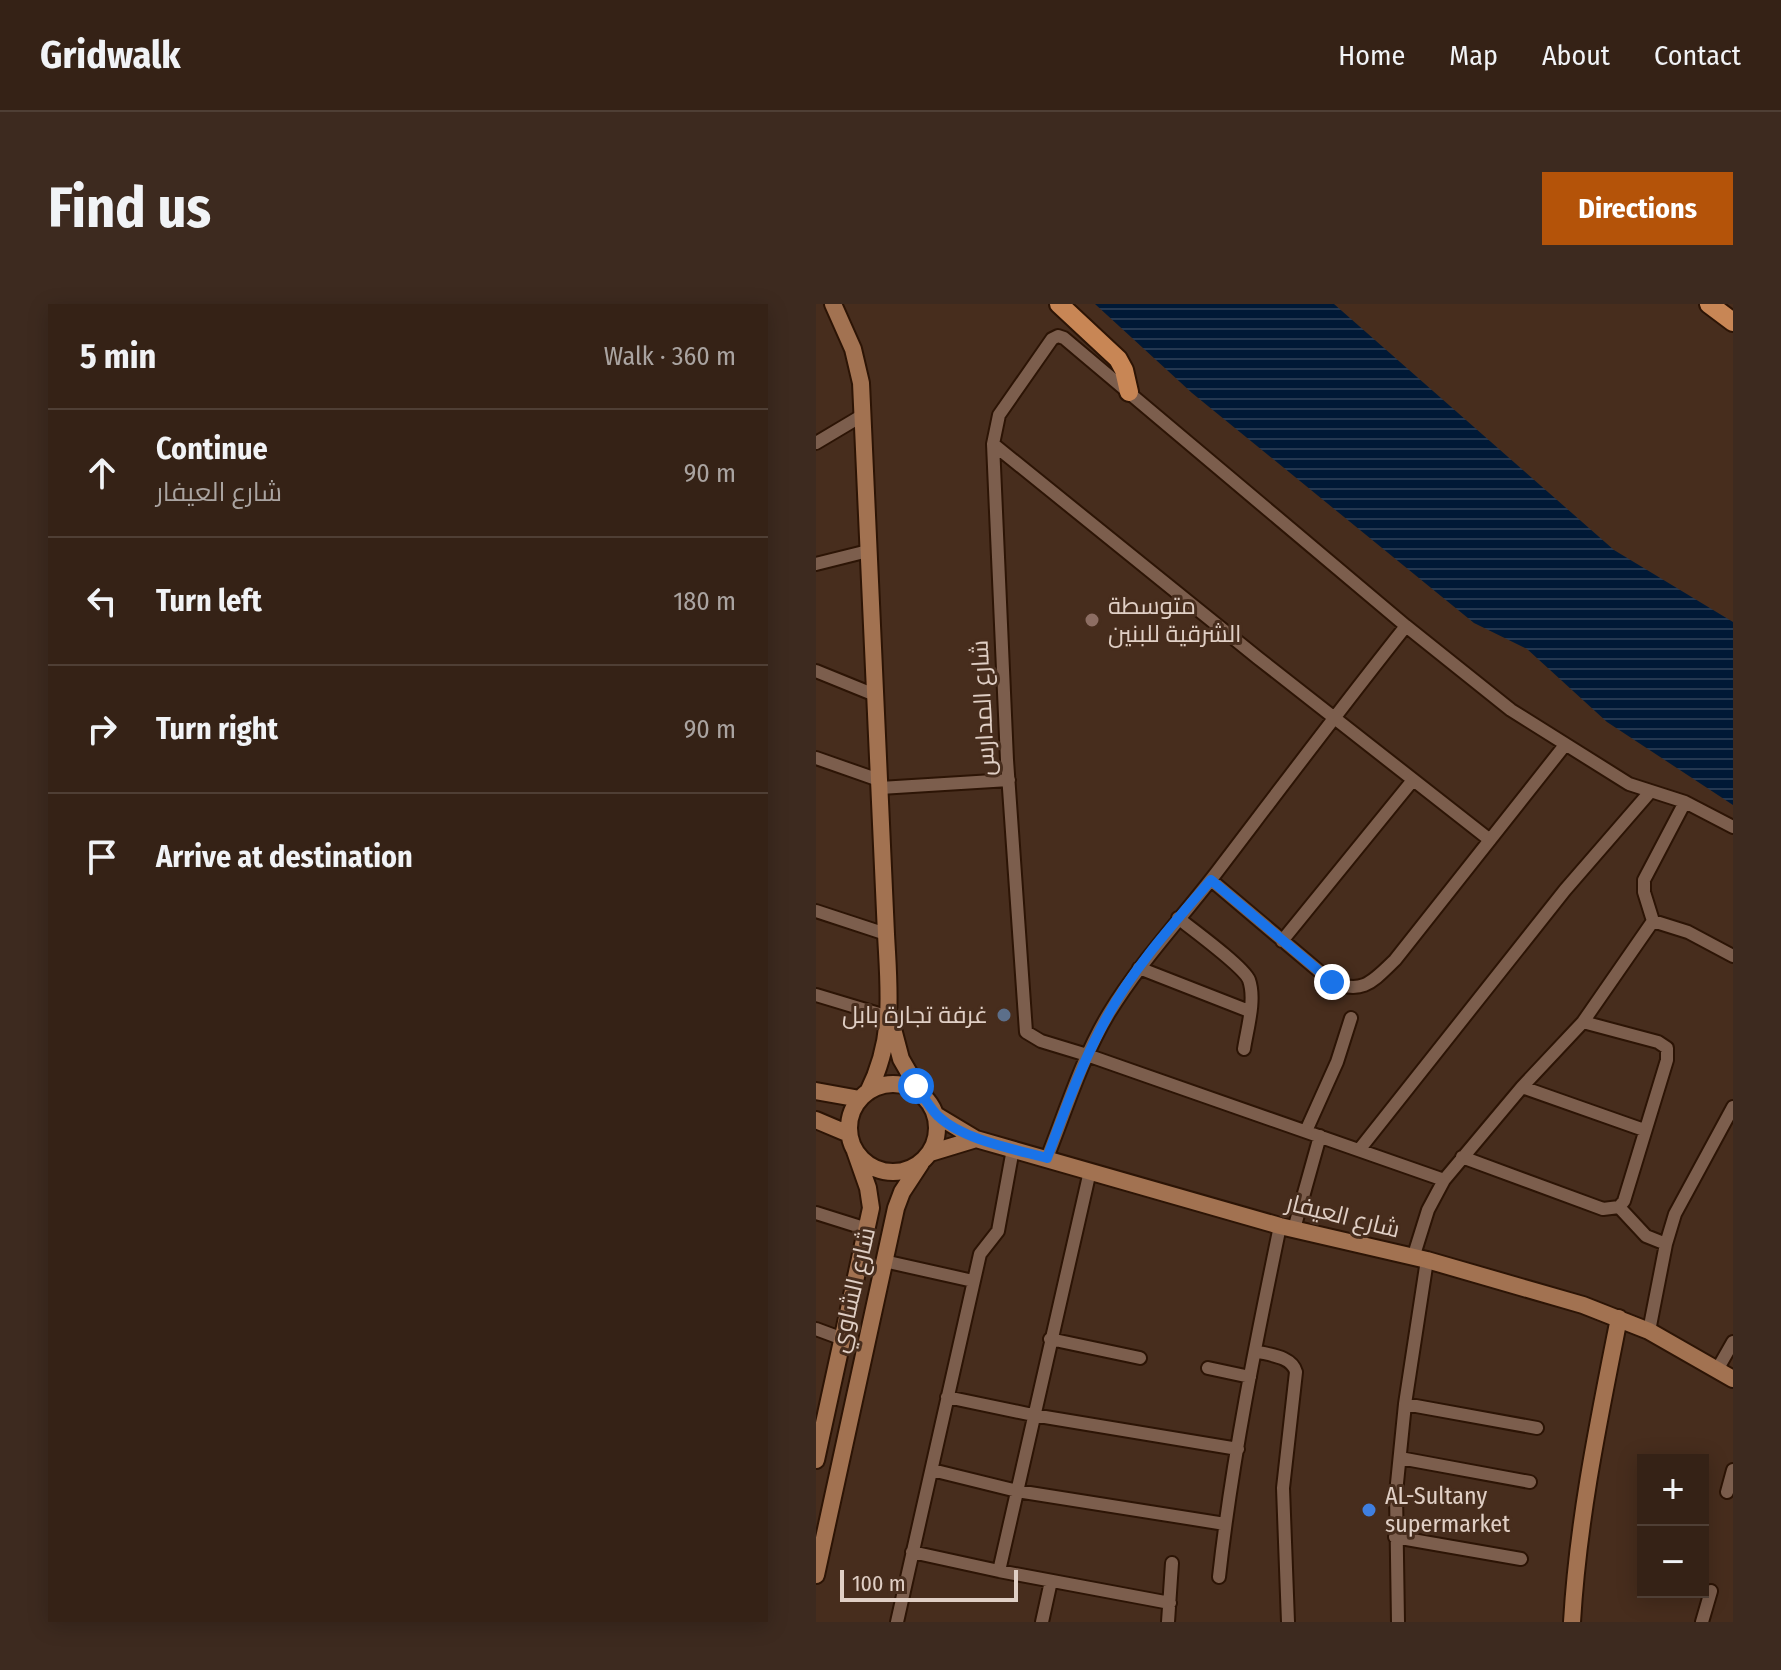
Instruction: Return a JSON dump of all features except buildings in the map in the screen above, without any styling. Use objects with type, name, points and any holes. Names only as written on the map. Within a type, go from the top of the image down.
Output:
[{"type":"main road","points":[[1059,304],[1118,359],[1129,392]]},
{"type":"main road","points":[[1709,304],[1733,322]]},
{"type":"street","points":[[833,304],[857,360],[863,415],[889,1017],[883,1056],[864,1095],[853,1109],[849,1134],[855,1151],[864,1163],[893,1173],[908,1170],[926,1158],[976,1139]]},
{"type":"street","name":"شارع المدارس","points":[[1087,1055],[1041,1041],[1026,1032],[1009,780],[993,444],[999,415],[1052,339],[1058,336],[1129,392]]},
{"type":"street","points":[[1129,392],[1492,695],[1629,784],[1685,802],[1733,827]]},
{"type":"street","points":[[816,443],[863,415]]},
{"type":"street","points":[[993,444],[1333,718],[1490,840]]},
{"type":"street","points":[[816,564],[868,551]]},
{"type":"street","points":[[1047,1158],[1087,1055],[1108,1014],[1139,968],[1211,880],[1406,626]]},
{"type":"street","points":[[816,671],[875,695]]},
{"type":"street","points":[[1211,880],[1332,982],[1346,988],[1359,988],[1371,982],[1395,960],[1565,745]]},
{"type":"street","points":[[816,758],[879,784],[1009,780]]},
{"type":"street","points":[[1282,941],[1413,780]]},
{"type":"street","points":[[1359,1150],[1565,890],[1650,792]]},
{"type":"street","points":[[1653,921],[1644,892],[1644,880],[1685,802]]},
{"type":"street","points":[[816,911],[886,934]]},
{"type":"street","points":[[1178,918],[1246,975],[1251,994],[1244,1049]]},
{"type":"street","points":[[1653,921],[1688,932],[1733,956]]},
{"type":"street","points":[[1398,1622],[1396,1493],[1420,1259],[1428,1210],[1444,1180],[1462,1157],[1583,1022],[1653,921]]},
{"type":"street","points":[[1139,968],[1249,1011]]},
{"type":"street","points":[[816,995],[889,1017]]},
{"type":"street","points":[[889,1017],[901,1059],[936,1115],[936,1141],[926,1158]]},
{"type":"street","points":[[1306,1131],[1337,1062],[1351,1018]]},
{"type":"street","points":[[1583,1022],[1658,1042],[1667,1048],[1667,1060],[1627,1193],[1619,1207]]},
{"type":"street","points":[[1087,1055],[1444,1180]]},
{"type":"street","points":[[816,1091],[864,1095],[880,1086],[895,1084],[909,1086],[921,1093]]},
{"type":"street","points":[[1522,1087],[1644,1130]]},
{"type":"street","points":[[1649,1331],[1666,1244],[1685,1193],[1733,1107]]},
{"type":"street","name":"شارع العيفار","points":[[936,1115],[976,1139],[1287,1227],[1420,1259],[1583,1305],[1649,1331],[1733,1379]]},
{"type":"street","points":[[816,1120],[849,1134]]},
{"type":"street","points":[[1219,1577],[1225,1524],[1255,1351],[1287,1227],[1320,1136]]},
{"type":"street","points":[[897,1622],[973,1281],[981,1250],[998,1231],[1013,1149]]},
{"type":"street","name":"شارع الشاوي","points":[[816,1460],[818,1438],[871,1208],[868,1188],[855,1151]]},
{"type":"street","points":[[1462,1157],[1603,1209],[1619,1207]]},
{"type":"street","name":"شارع الشاوي","points":[[816,1575],[884,1261],[902,1192],[926,1158]]},
{"type":"street","points":[[999,1571],[1090,1171]]},
{"type":"street","points":[[1619,1207],[1646,1236],[1666,1244]]},
{"type":"street","points":[[816,1213],[867,1229]]},
{"type":"street","points":[[884,1261],[973,1281]]},
{"type":"street","points":[[1572,1622],[1588,1475],[1619,1318]]},
{"type":"street","points":[[816,1329],[843,1339]]},
{"type":"street","points":[[1050,1339],[1140,1358]]},
{"type":"street","points":[[1717,1370],[1733,1342]]},
{"type":"street","points":[[1255,1351],[1288,1360],[1296,1372],[1283,1488],[1288,1622]]},
{"type":"street","points":[[1208,1368],[1250,1377]]},
{"type":"street","points":[[947,1397],[1033,1415],[1238,1449]]},
{"type":"street","points":[[1405,1404],[1537,1428]]},
{"type":"street","points":[[1400,1458],[1530,1482]]},
{"type":"street","points":[[932,1470],[1017,1491],[1225,1524]]},
{"type":"street","points":[[1727,1492],[1733,1470]]},
{"type":"street","points":[[1395,1537],[1521,1559]]},
{"type":"street","points":[[912,1552],[1170,1603]]},
{"type":"street","points":[[1168,1622],[1172,1563]]},
{"type":"street","points":[[1042,1622],[1051,1581]]},
{"type":"street","points":[[1702,1622],[1711,1591]]},
{"type":"water","points":[[1095,304],[1334,304],[1614,550],[1733,622],[1733,805],[1607,722],[1527,649],[1474,623],[1192,393]]},
{"type":"place","name":"متوسطة الشرقية للبنين","points":[[1092,620]]},
{"type":"place","name":"غرفة تجارة بابل","points":[[1004,1015]]},
{"type":"place","name":"AL-Sultany supermarket","points":[[1369,1510]]},
{"type":"route","points":[[916,1086],[936,1115],[976,1139],[1047,1158],[1087,1055],[1108,1014],[1139,968],[1211,880],[1332,982]]}]
